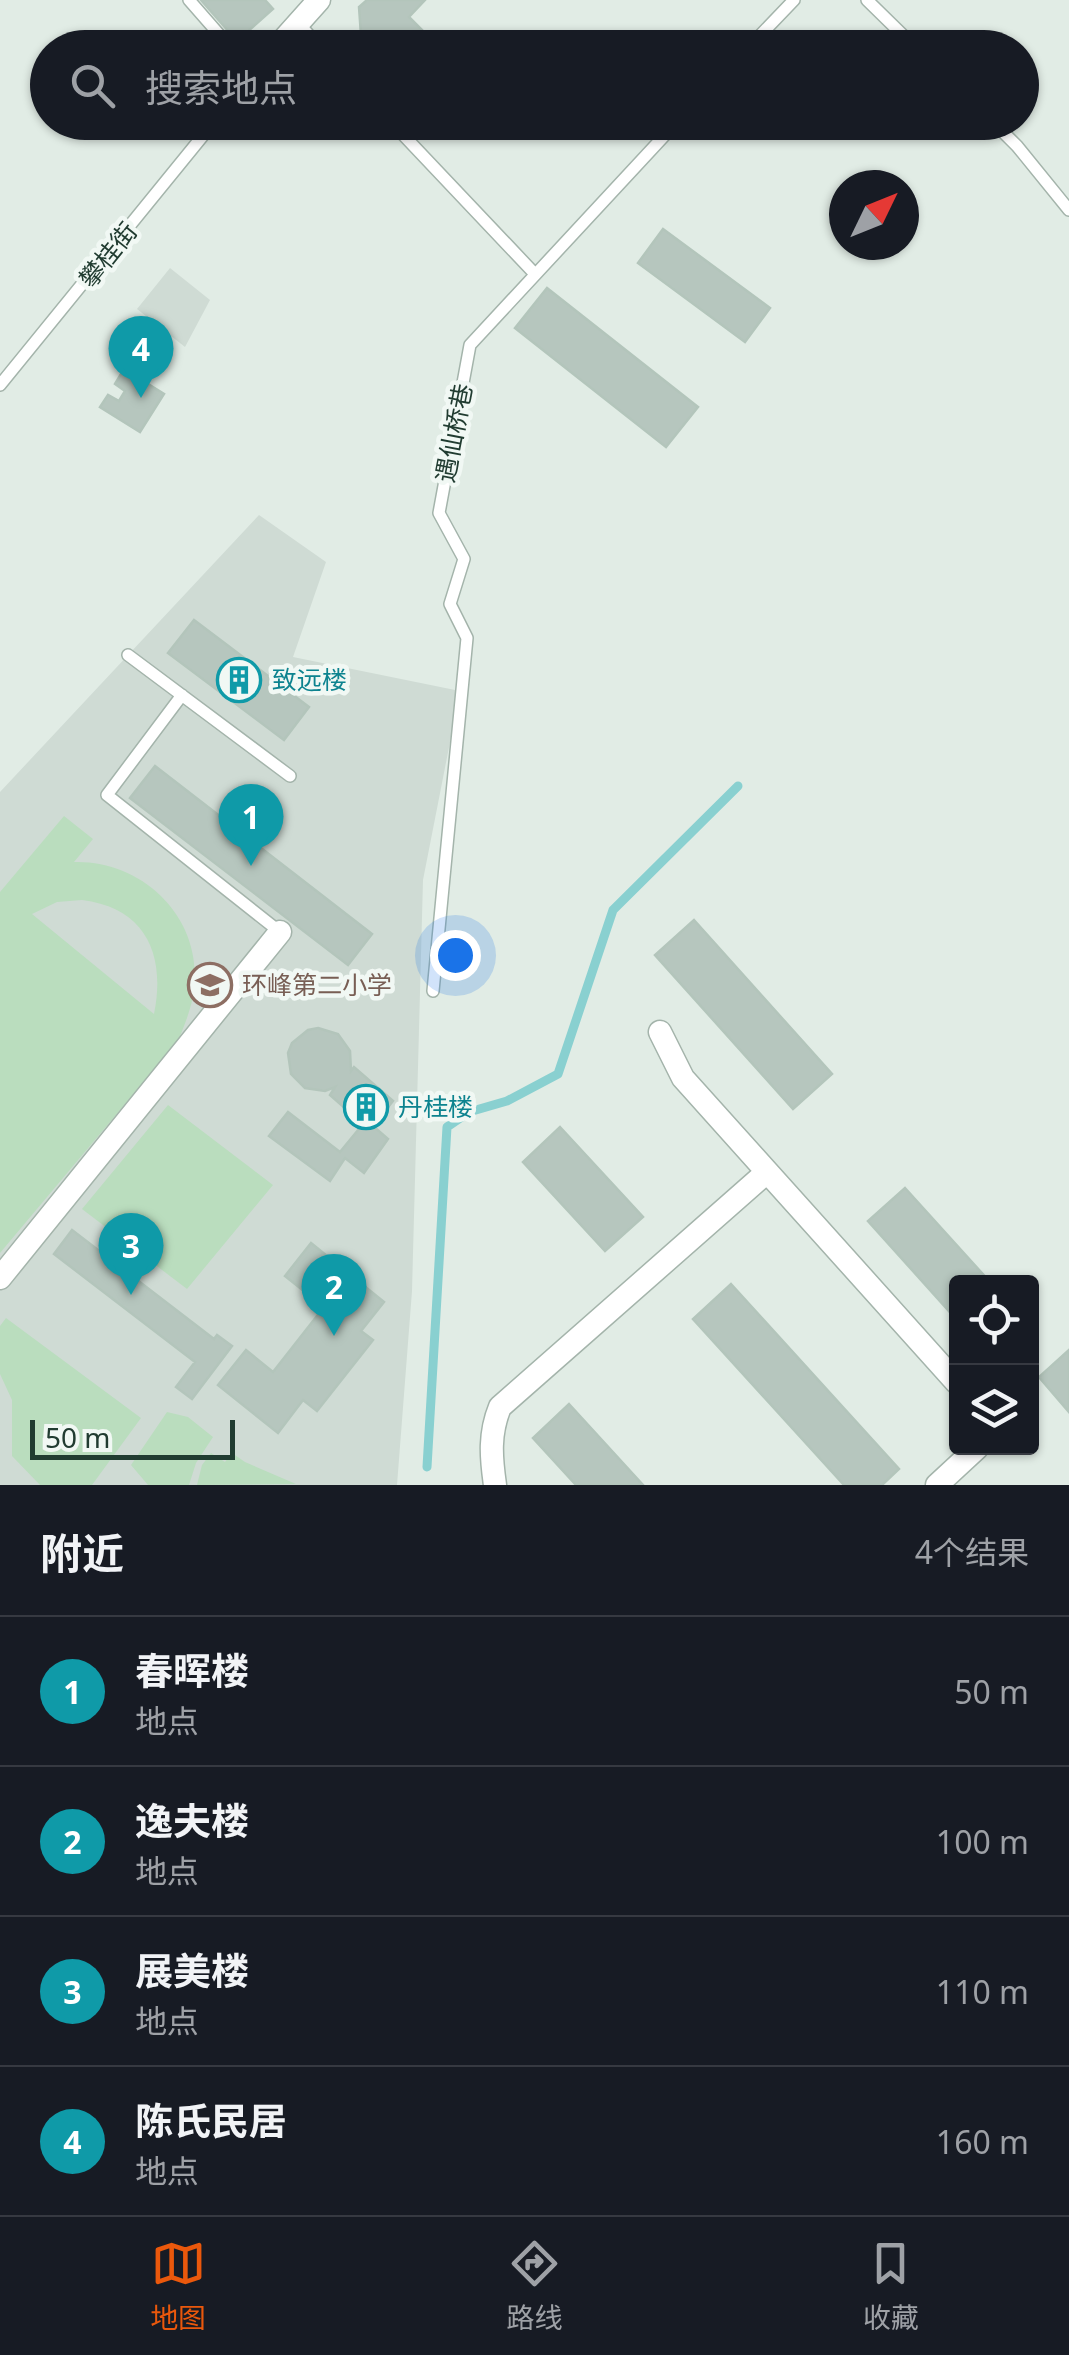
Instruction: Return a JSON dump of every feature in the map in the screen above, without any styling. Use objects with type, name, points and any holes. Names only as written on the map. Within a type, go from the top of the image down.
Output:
[{"type":"street","points":[[292,30],[318,0]]},
{"type":"street","points":[[0,1278],[280,932]]},
{"type":"street","points":[[660,1032],[683,1078],[949,1374]]},
{"type":"street","points":[[495,1485],[492,1426],[500,1408],[767,1172]]},
{"type":"street","points":[[937,1485],[969,1455]]},
{"type":"lane","points":[[190,0],[216,30]]},
{"type":"lane","points":[[765,30],[794,0]]},
{"type":"lane","points":[[867,0],[898,30]]},
{"type":"lane","points":[[298,24],[304,30]]},
{"type":"lane","name":"攀桂街","points":[[0,385],[199,140]]},
{"type":"lane","points":[[409,140],[534,273]]},
{"type":"lane","name":"遇仙桥巷","points":[[433,991],[467,638],[450,604],[464,559],[438,513],[470,345],[660,140]]},
{"type":"lane","points":[[1011,140],[1069,210]]},
{"type":"lane","points":[[128,655],[290,776]]},
{"type":"lane","points":[[182,695],[107,795],[280,932]]},
{"type":"shaded area","points":[[170,268],[210,300],[185,347],[137,309]]},
{"type":"shaded area","name":"环峰第二小学","points":[[259,515],[326,562],[293,657],[460,691],[423,880],[412,1291],[397,1485],[0,1485],[0,792]]},
{"type":"green space","points":[[64,816],[93,839],[74,862],[123,871],[163,898],[189,939],[194,963],[193,996],[178,1041],[0,1253],[0,892]],"holes":[[[82,900],[122,913],[147,938],[157,972],[154,1014],[32,914],[57,902]]]},
{"type":"green space","points":[[168,1105],[273,1185],[187,1289],[82,1209]]},
{"type":"green space","points":[[6,1318],[141,1418],[92,1485],[40,1485],[12,1456],[12,1400],[0,1374],[0,1326]]},
{"type":"green space","points":[[167,1412],[188,1417],[213,1437],[196,1463],[189,1485],[148,1485],[131,1465]]},
{"type":"green space","points":[[211,1453],[225,1462],[232,1453],[296,1484],[197,1485],[202,1465]]},
{"type":"building","points":[[201,0],[265,0],[273,9],[249,30],[227,30]]},
{"type":"building","points":[[367,0],[425,0],[409,17],[422,30],[361,30],[359,7]]},
{"type":"building","points":[[663,229],[770,308],[745,342],[638,263]]},
{"type":"building","points":[[547,288],[698,407],[666,447],[515,328]]},
{"type":"building","points":[[124,369],[164,394],[140,432],[100,407],[108,395],[119,401],[125,391],[115,384]]},
{"type":"building","name":"致远楼","points":[[194,620],[309,707],[284,740],[168,653]]},
{"type":"building","points":[[155,766],[372,934],[348,965],[130,798]]},
{"type":"building","points":[[694,920],[832,1074],[793,1109],[655,955]]},
{"type":"building","name":"丹桂楼","points":[[318,1028],[338,1034],[350,1051],[351,1071],[354,1067],[393,1101],[373,1126],[388,1139],[364,1173],[345,1158],[330,1181],[269,1136],[288,1112],[340,1152],[363,1124],[330,1095],[335,1087],[325,1091],[305,1088],[291,1074],[288,1053],[292,1043],[308,1030]]},
{"type":"building","points":[[560,1127],[643,1217],[605,1251],[523,1162]]},
{"type":"building","points":[[905,1188],[984,1275],[949,1275],[949,1311],[868,1221]]},
{"type":"building","points":[[72,1230],[214,1339],[217,1335],[232,1346],[192,1399],[176,1387],[195,1362],[54,1254]]},
{"type":"building","points":[[311,1243],[384,1302],[361,1331],[373,1340],[317,1411],[303,1400],[278,1433],[218,1385],[246,1350],[273,1372],[324,1307],[285,1276]]},
{"type":"building","points":[[731,1284],[899,1469],[882,1485],[844,1485],[693,1319]]},
{"type":"building","points":[[1069,1350],[1069,1412],[1039,1377]]},
{"type":"building","points":[[569,1404],[643,1485],[576,1485],[533,1438]]},
{"type":"waterway","points":[[427,1467],[447,1127],[469,1112],[507,1101],[558,1074],[613,910],[738,786]]},
{"type":"place","name":"陈氏民居","points":[[141,398]]},
{"type":"place","name":"致远楼","points":[[239,680]]},
{"type":"place","name":"春晖楼","points":[[251,866]]},
{"type":"place","name":"环峰第二小学","points":[[210,985]]},
{"type":"place","name":"丹桂楼","points":[[366,1107]]},
{"type":"place","name":"展美楼","points":[[131,1295]]},
{"type":"place","name":"逸夫楼","points":[[334,1336]]}]
